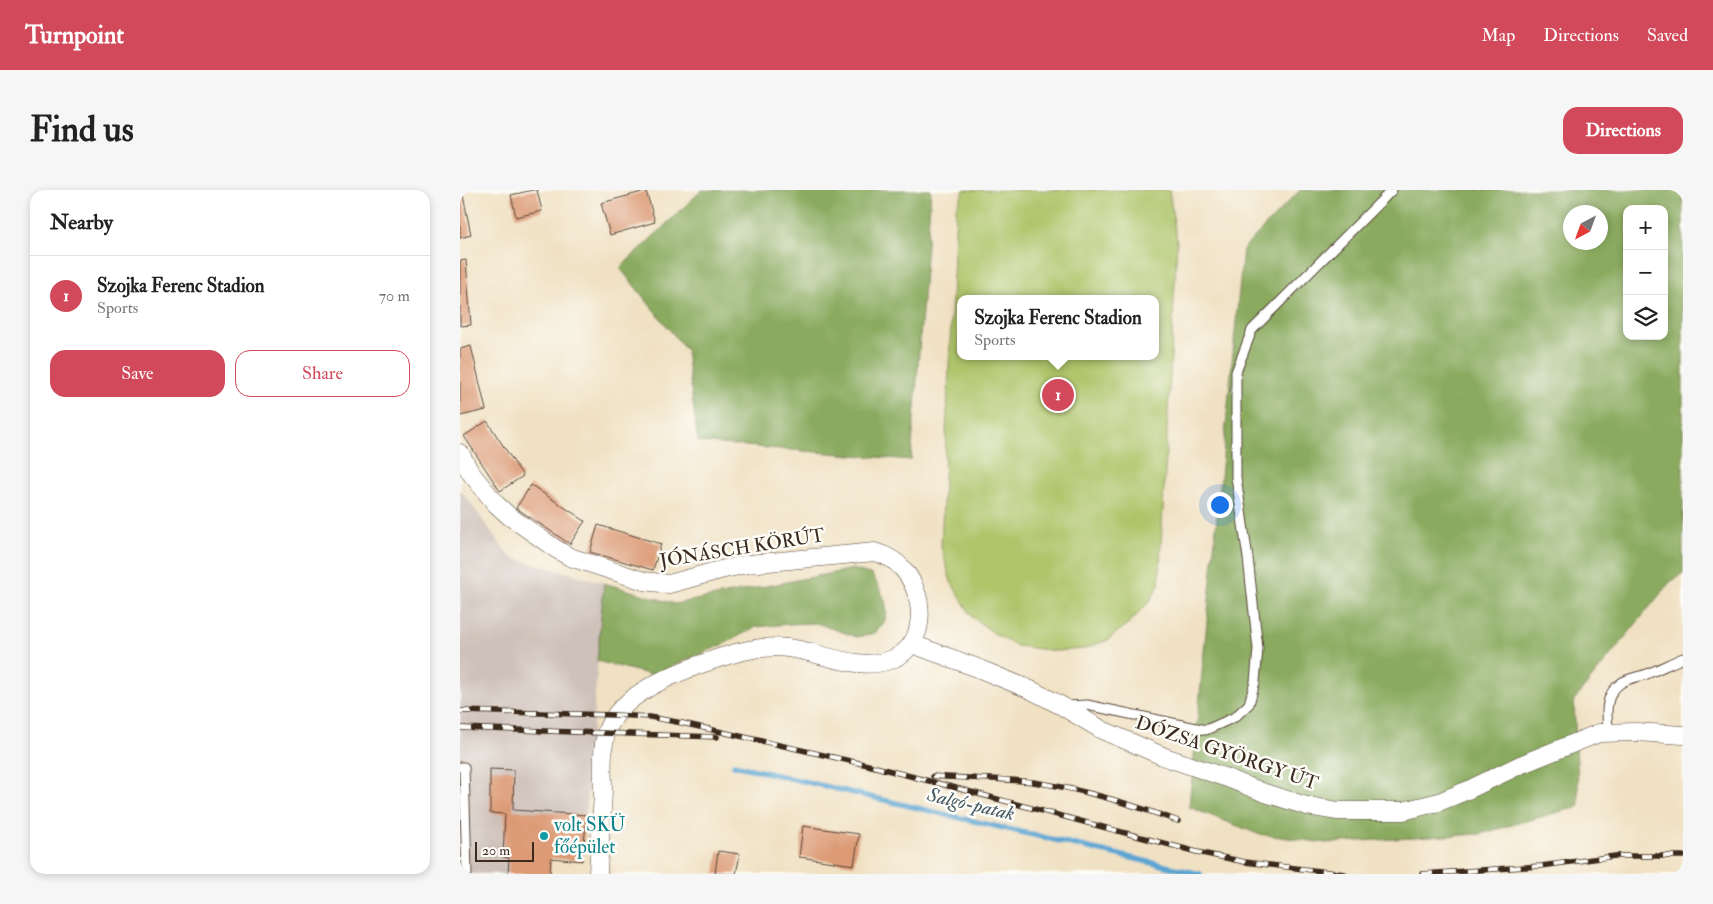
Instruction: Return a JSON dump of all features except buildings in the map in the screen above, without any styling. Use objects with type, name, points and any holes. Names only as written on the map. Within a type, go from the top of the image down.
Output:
[{"type":"street","name":"JÓNÁSCH KÖRÚT","points":[[460,453],[470,472],[496,504],[509,516],[556,549],[570,557],[644,581],[670,584],[748,564],[799,558],[875,552],[884,555],[902,568],[914,587],[918,599],[918,630],[912,644]]},
{"type":"street","name":"DÓZSA GYÖRGY ÚT","points":[[912,644],[1014,683],[1062,706],[1102,730],[1165,757],[1274,796],[1307,806],[1338,811],[1404,811],[1439,802],[1520,765],[1599,733],[1636,732],[1683,735]]},
{"type":"street","points":[[598,874],[604,738],[615,715],[633,697],[683,670],[720,657],[749,650],[769,647],[787,648],[865,664],[894,658],[912,644]]},
{"type":"lane","points":[[1062,706],[1087,705],[1206,730],[1235,718],[1249,704],[1255,682],[1258,649],[1248,558],[1236,477],[1236,372],[1252,330],[1392,190]]},
{"type":"lane","points":[[1609,733],[1606,716],[1608,702],[1613,691],[1622,682],[1648,674],[1683,658]]},
{"type":"lane","points":[[460,767],[464,767],[467,874]]},
{"type":"shaded area","points":[[460,489],[510,557],[604,583],[582,861],[551,858],[550,874],[460,874]]},
{"type":"green space","points":[[702,190],[931,190],[911,460],[698,442],[686,350],[620,268]]},
{"type":"green space","points":[[964,190],[1169,190],[1177,243],[1159,584],[1150,601],[1131,621],[1108,640],[1084,649],[1056,651],[1017,646],[998,636],[972,617],[951,582],[941,547],[956,208]]},
{"type":"green space","points":[[1300,190],[1683,190],[1683,574],[1670,582],[1574,700],[1579,806],[1480,834],[1326,843],[1258,834],[1189,807],[1243,249]]},
{"type":"green space","points":[[853,569],[872,575],[883,597],[886,609],[885,620],[875,633],[857,637],[816,623],[756,627],[722,645],[652,675],[597,661],[604,583],[675,604]]},
{"type":"waterway","name":"Salgó-patak","points":[[734,765],[1200,874]]},
{"type":"railway","points":[[460,711],[650,717],[868,765],[1197,852],[1245,862],[1345,874]]},
{"type":"railway","points":[[460,728],[717,737]]},
{"type":"railway","points":[[933,776],[1021,781],[1052,785],[1106,798],[1178,821]]},
{"type":"railway","points":[[1422,874],[1541,866],[1615,856],[1683,856]]},
{"type":"place","name":"Szojka Ferenc Stadion","points":[[1058,395]]},
{"type":"place","name":"volt SKÜ főépület","points":[[544,836]]}]
